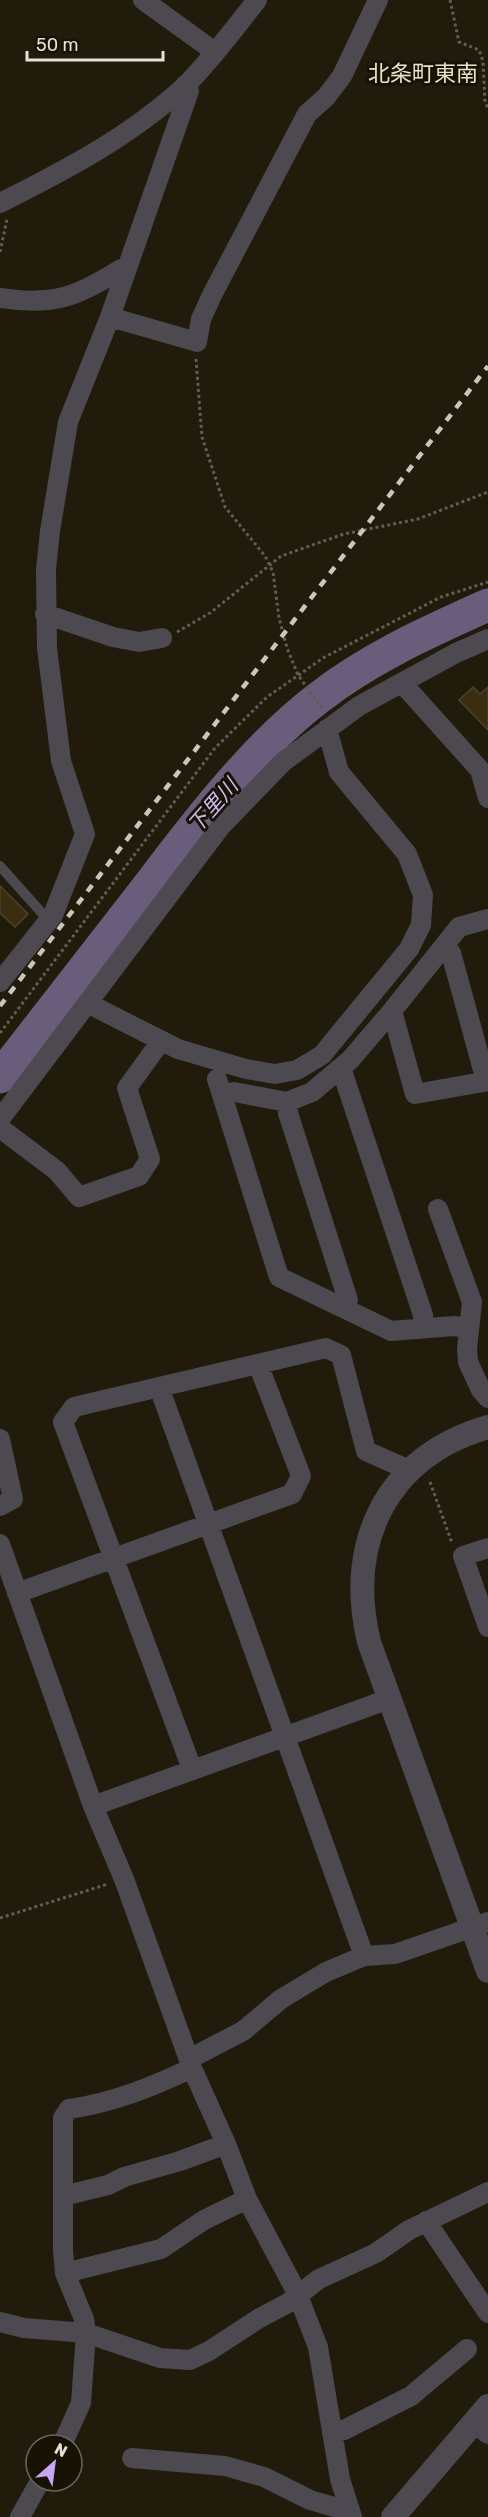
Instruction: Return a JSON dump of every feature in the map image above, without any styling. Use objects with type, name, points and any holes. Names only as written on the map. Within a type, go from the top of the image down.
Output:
[{"type":"street","points":[[143,0],[215,52]]},
{"type":"street","points":[[4,201],[99,152],[185,85],[257,0]]},
{"type":"street","points":[[110,317],[197,342],[201,319],[212,295],[307,114],[326,97],[342,76],[378,0]]},
{"type":"street","points":[[0,982],[54,915],[85,834],[61,761],[47,648],[45,614],[50,531],[68,422],[110,317],[189,91],[185,85]]},
{"type":"street","points":[[0,298],[22,301],[56,300],[79,293],[121,269],[126,270]]},
{"type":"street","points":[[45,614],[113,637],[139,642],[162,638]]},
{"type":"street","points":[[0,1119],[222,826],[283,762],[359,706],[488,639]]},
{"type":"street","points":[[402,683],[480,770],[488,798]]},
{"type":"street","points":[[87,1003],[178,1049],[246,1069],[275,1074],[297,1070],[322,1055],[409,949],[421,925],[423,895],[407,854],[339,772],[330,727]]},
{"type":"street","points":[[469,1328],[454,1326],[391,1331],[279,1277],[219,1087],[287,1102],[312,1092],[339,1069],[392,1011],[459,927],[488,919]]},
{"type":"street","points":[[392,1011],[415,1094],[487,1081],[451,953],[444,946]]},
{"type":"street","points":[[0,1128],[57,1172],[79,1197],[140,1176],[150,1159],[127,1088],[161,1041]]},
{"type":"street","points":[[339,1069],[343,1074],[420,1304],[424,1328]]},
{"type":"street","points":[[287,1102],[288,1113],[348,1300],[344,1308]]},
{"type":"street","points":[[438,1209],[472,1302],[468,1362],[481,1390],[488,1398]]},
{"type":"street","points":[[192,1769],[63,1422],[74,1407],[326,1348],[341,1356],[366,1451],[416,1465]]},
{"type":"street","points":[[17,1593],[292,1494],[301,1476],[258,1364]]},
{"type":"street","points":[[159,1387],[364,1956]]},
{"type":"street","points":[[488,1427],[462,1435],[416,1465],[387,1496],[372,1524],[364,1554],[361,1584],[362,1615],[367,1633],[389,1699],[480,1925],[488,1971]]},
{"type":"street","points":[[0,1439],[13,1499],[0,1506]]},
{"type":"street","points":[[0,1544],[93,1806],[124,1879],[190,2063],[226,2144],[247,2199],[297,2293],[318,2347],[340,2479],[350,2512]]},
{"type":"street","points":[[488,1548],[463,1556],[488,1627]]},
{"type":"street","points":[[93,1806],[389,1699]]},
{"type":"street","points":[[67,2433],[81,2403],[86,2333],[84,2319],[65,2273],[63,2118],[69,2109],[94,2106],[130,2094],[190,2063],[243,2031],[281,1999],[326,1972],[364,1956],[395,1954],[480,1925]]},
{"type":"street","points":[[63,2196],[96,2188],[226,2144]]},
{"type":"street","points":[[0,2322],[24,2328],[86,2333],[160,2358],[190,2360],[288,2303],[297,2293],[319,2279],[375,2253],[426,2221],[488,2192]]},
{"type":"street","points":[[65,2273],[161,2249],[204,2220],[247,2199]]},
{"type":"street","points":[[426,2221],[488,2313]]},
{"type":"street","points":[[332,2433],[344,2430],[411,2396],[467,2349]]},
{"type":"street","points":[[393,2517],[483,2421]]},
{"type":"street","points":[[132,2458],[225,2466],[264,2477],[310,2499],[350,2512]]},
{"type":"street","points":[[20,2517],[33,2493]]},
{"type":"lane","points":[[0,866],[49,921]]},
{"type":"path","points":[[450,0],[459,42],[479,50],[483,61],[485,102],[488,108]]},
{"type":"path","points":[[0,252],[10,206],[4,201]]},
{"type":"path","points":[[197,342],[196,370],[202,437],[213,474],[225,507],[273,572],[283,635],[298,675],[330,727]]},
{"type":"path","points":[[162,638],[210,613],[281,556],[333,538],[418,519],[488,492]]},
{"type":"path","points":[[0,1033],[215,748],[267,697],[323,658],[441,597],[488,582]]},
{"type":"path","points":[[416,1465],[453,1544],[463,1556]]},
{"type":"path","points":[[0,1918],[124,1879]]},
{"type":"building","points":[[473,687],[480,694],[488,687],[488,730],[459,700]]},
{"type":"building","points":[[0,886],[28,914],[15,927],[0,913]]},
{"type":"waterway","name":"下里川","points":[[0,1077],[190,832],[272,738],[317,699],[378,658],[488,605]]},
{"type":"railway","points":[[0,1006],[488,366]]},
{"type":"district","name":"北条町東南","points":[[423,73]]}]
